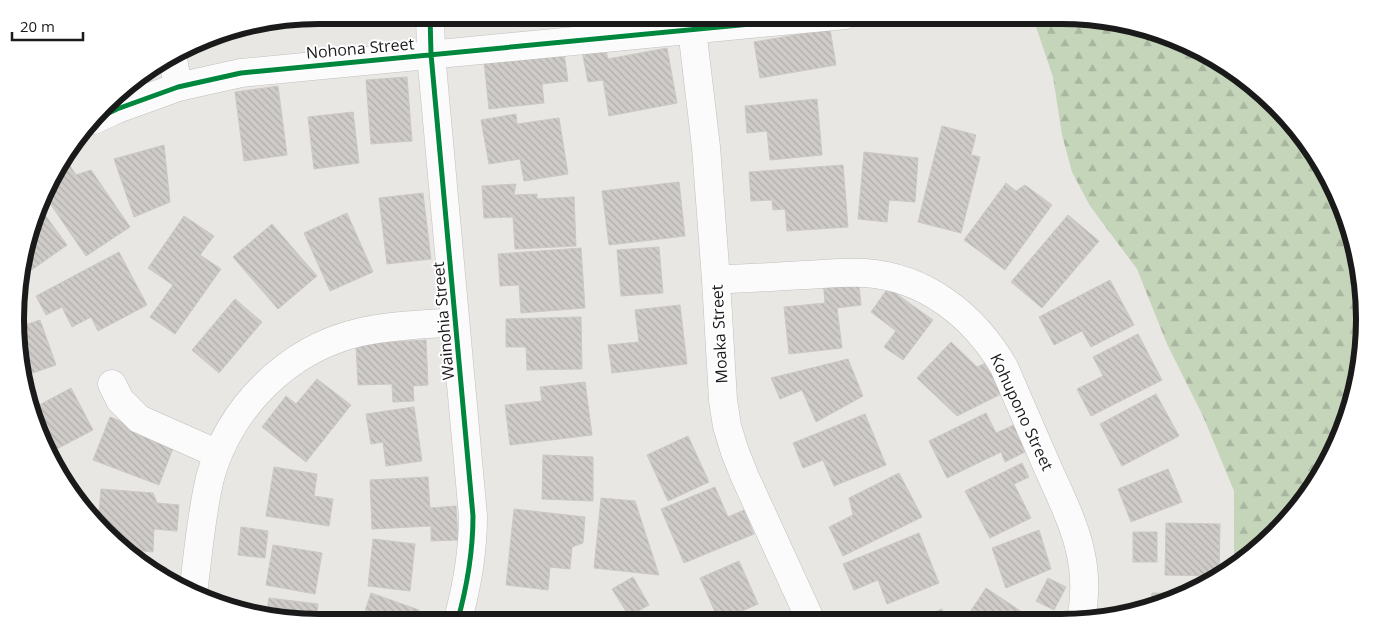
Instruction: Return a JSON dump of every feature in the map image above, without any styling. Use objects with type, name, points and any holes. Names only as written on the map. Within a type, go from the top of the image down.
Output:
[{"type":"street","name":"Wainohia Street","points":[[430,24],[431,54],[473,516],[473,542],[466,593],[459,614]]},
{"type":"street","name":"Nohona Street","points":[[106,114],[178,87],[241,73],[747,24]]},
{"type":"street","name":"Moaka Street","points":[[692,29],[706,148],[723,400],[727,426],[745,477],[808,614]]},
{"type":"street","points":[[173,62],[178,87]]},
{"type":"street","name":"Kohupono Street","points":[[716,280],[847,273],[885,276],[904,281],[931,292],[970,320],[994,350],[1004,367],[1075,530],[1084,566],[1083,614]]},
{"type":"street","points":[[194,587],[206,500],[218,454],[228,433],[256,394],[291,363],[312,350],[333,341],[371,330],[455,322]]},
{"type":"street","points":[[112,384],[120,400],[139,419],[218,454]]},
{"type":"green space","points":[[1035,24],[1080,24],[1119,29],[1156,39],[1192,54],[1241,85],[1283,124],[1317,171],[1341,224],[1354,280],[1356,338],[1351,377],[1341,414],[1317,467],[1295,499],[1270,528],[1234,558],[1234,491],[1203,416],[1167,344],[1137,269],[1090,206],[1072,172],[1062,135],[1053,77]]},
{"type":"building","points":[[830,29],[836,65],[760,78],[754,42]]},
{"type":"building","points":[[605,47],[608,59],[667,48],[677,103],[609,116],[603,80],[588,82],[582,51]]},
{"type":"building","points":[[564,53],[568,81],[542,84],[544,103],[489,109],[484,62]]},
{"type":"building","points":[[407,77],[412,141],[371,144],[366,80]]},
{"type":"building","points":[[278,86],[287,155],[244,161],[235,92]]},
{"type":"building","points":[[817,99],[822,155],[770,160],[767,131],[747,133],[745,106]]},
{"type":"building","points":[[353,112],[359,163],[314,169],[308,117]]},
{"type":"building","points":[[516,114],[517,124],[559,118],[568,174],[524,181],[520,159],[489,164],[481,120]]},
{"type":"building","points":[[942,126],[976,135],[971,155],[980,157],[961,233],[918,222]]},
{"type":"building","points":[[164,145],[170,202],[134,217],[114,159]]},
{"type":"building","points":[[864,152],[918,158],[915,202],[889,200],[887,222],[858,219]]},
{"type":"building","points":[[68,163],[76,175],[91,170],[130,227],[86,256],[48,201]]},
{"type":"building","points":[[843,165],[848,227],[787,231],[785,209],[773,210],[772,200],[751,201],[749,172]]},
{"type":"building","points":[[679,182],[685,236],[609,245],[602,191]]},
{"type":"building","points":[[1006,183],[1016,191],[1025,185],[1052,205],[1005,270],[964,240]]},
{"type":"building","points":[[516,184],[514,195],[537,194],[537,199],[574,197],[576,246],[515,249],[513,217],[484,218],[482,186]]},
{"type":"building","points":[[423,193],[431,259],[387,264],[379,198]]},
{"type":"building","points":[[43,213],[67,245],[27,273]]},
{"type":"building","points":[[347,213],[373,272],[330,291],[304,233]]},
{"type":"building","points":[[1068,215],[1099,241],[1042,308],[1011,282]]},
{"type":"building","points":[[184,216],[214,236],[200,255],[221,269],[175,334],[150,317],[173,285],[148,268]]},
{"type":"building","points":[[272,224],[317,276],[278,309],[233,257]]},
{"type":"building","points":[[659,247],[663,293],[621,296],[617,250]]},
{"type":"building","points":[[581,248],[585,308],[521,313],[519,285],[500,286],[498,254]]},
{"type":"building","points":[[119,252],[147,305],[98,331],[91,317],[72,327],[62,307],[46,315],[36,296]]},
{"type":"building","points":[[858,276],[861,305],[837,308],[842,348],[789,354],[784,307],[825,303],[823,279]]},
{"type":"building","points":[[1110,280],[1134,325],[1091,347],[1082,331],[1054,345],[1039,317]]},
{"type":"building","points":[[888,288],[933,320],[903,360],[884,347],[896,331],[871,312]]},
{"type":"building","points":[[235,299],[262,322],[219,373],[192,350]]},
{"type":"building","points":[[680,305],[687,364],[612,373],[608,345],[639,342],[635,310]]},
{"type":"building","points":[[581,317],[582,369],[527,370],[526,347],[506,347],[506,319]]},
{"type":"building","points":[[40,320],[56,365],[29,374],[24,325]]},
{"type":"building","points":[[1138,334],[1162,380],[1091,416],[1077,389],[1103,376],[1093,357]]},
{"type":"building","points":[[426,340],[428,385],[413,386],[414,401],[393,402],[392,384],[358,385],[356,344]]},
{"type":"building","points":[[951,342],[977,367],[990,361],[1005,392],[957,416],[917,378]]},
{"type":"building","points":[[848,359],[863,396],[816,422],[802,390],[780,399],[771,378]]},
{"type":"building","points":[[317,379],[351,405],[306,462],[262,427],[286,396],[296,404]]},
{"type":"building","points":[[585,382],[592,435],[510,445],[505,405],[542,401],[540,387]]},
{"type":"building","points":[[71,388],[93,430],[54,450],[37,406]]},
{"type":"building","points":[[1156,394],[1179,436],[1122,466],[1100,424]]},
{"type":"building","points":[[414,407],[422,461],[386,466],[383,442],[371,444],[366,414]]},
{"type":"building","points":[[986,413],[996,433],[1016,424],[1029,450],[1005,462],[1001,452],[947,478],[929,441]]},
{"type":"building","points":[[865,414],[886,465],[834,486],[823,460],[803,468],[793,443]]},
{"type":"building","points":[[110,417],[175,443],[159,485],[93,460]]},
{"type":"building","points":[[688,436],[709,482],[668,501],[647,455]]},
{"type":"building","points":[[543,455],[593,457],[593,501],[542,499]]},
{"type":"building","points":[[1022,463],[1029,477],[1014,484],[1031,518],[990,538],[965,491]]},
{"type":"building","points":[[274,467],[317,474],[314,496],[333,499],[329,526],[266,516]]},
{"type":"building","points":[[1168,469],[1182,502],[1131,522],[1118,489]]},
{"type":"building","points":[[899,473],[922,517],[843,556],[829,527],[853,515],[849,498]]},
{"type":"building","points":[[428,477],[430,508],[456,506],[458,540],[431,541],[431,526],[372,529],[370,480]]},
{"type":"building","points":[[715,487],[728,517],[744,510],[754,534],[684,563],[661,509]]},
{"type":"building","points":[[101,489],[153,493],[157,503],[179,505],[177,531],[154,529],[153,552],[136,550],[99,516]]},
{"type":"building","points":[[601,498],[635,501],[659,575],[594,568]]},
{"type":"building","points":[[514,509],[585,517],[583,543],[572,547],[570,569],[550,567],[548,590],[506,585]]},
{"type":"building","points":[[1166,523],[1220,524],[1219,568],[1208,576],[1165,575]]},
{"type":"building","points":[[241,527],[268,531],[265,558],[238,555]]},
{"type":"building","points":[[1039,530],[1051,569],[1006,588],[992,548]]},
{"type":"building","points":[[1133,532],[1157,532],[1157,562],[1133,562]]},
{"type":"building","points":[[919,533],[939,583],[887,604],[878,580],[854,590],[843,564]]},
{"type":"building","points":[[373,539],[415,544],[410,591],[368,586]]},
{"type":"building","points":[[273,545],[322,553],[315,594],[266,585]]},
{"type":"building","points":[[739,561],[758,604],[735,614],[716,614],[700,578]]},
{"type":"building","points":[[633,577],[649,605],[633,614],[628,614],[612,589]]},
{"type":"building","points":[[1048,578],[1066,587],[1054,610],[1036,601]]},
{"type":"building","points":[[986,588],[1022,612],[1021,614],[969,614]]},
{"type":"building","points":[[371,593],[419,610],[417,614],[364,614]]},
{"type":"building","points":[[1152,593],[1170,594],[1156,599],[1151,600]]},
{"type":"building","points":[[269,598],[318,604],[317,614],[267,610]]},
{"type":"building","points":[[942,609],[944,614],[930,614]]},
{"type":"cycle path","points":[[430,24],[431,54],[473,516],[469,570],[459,614]]},
{"type":"cycle path","points":[[106,114],[178,87],[241,73],[751,24]]}]
